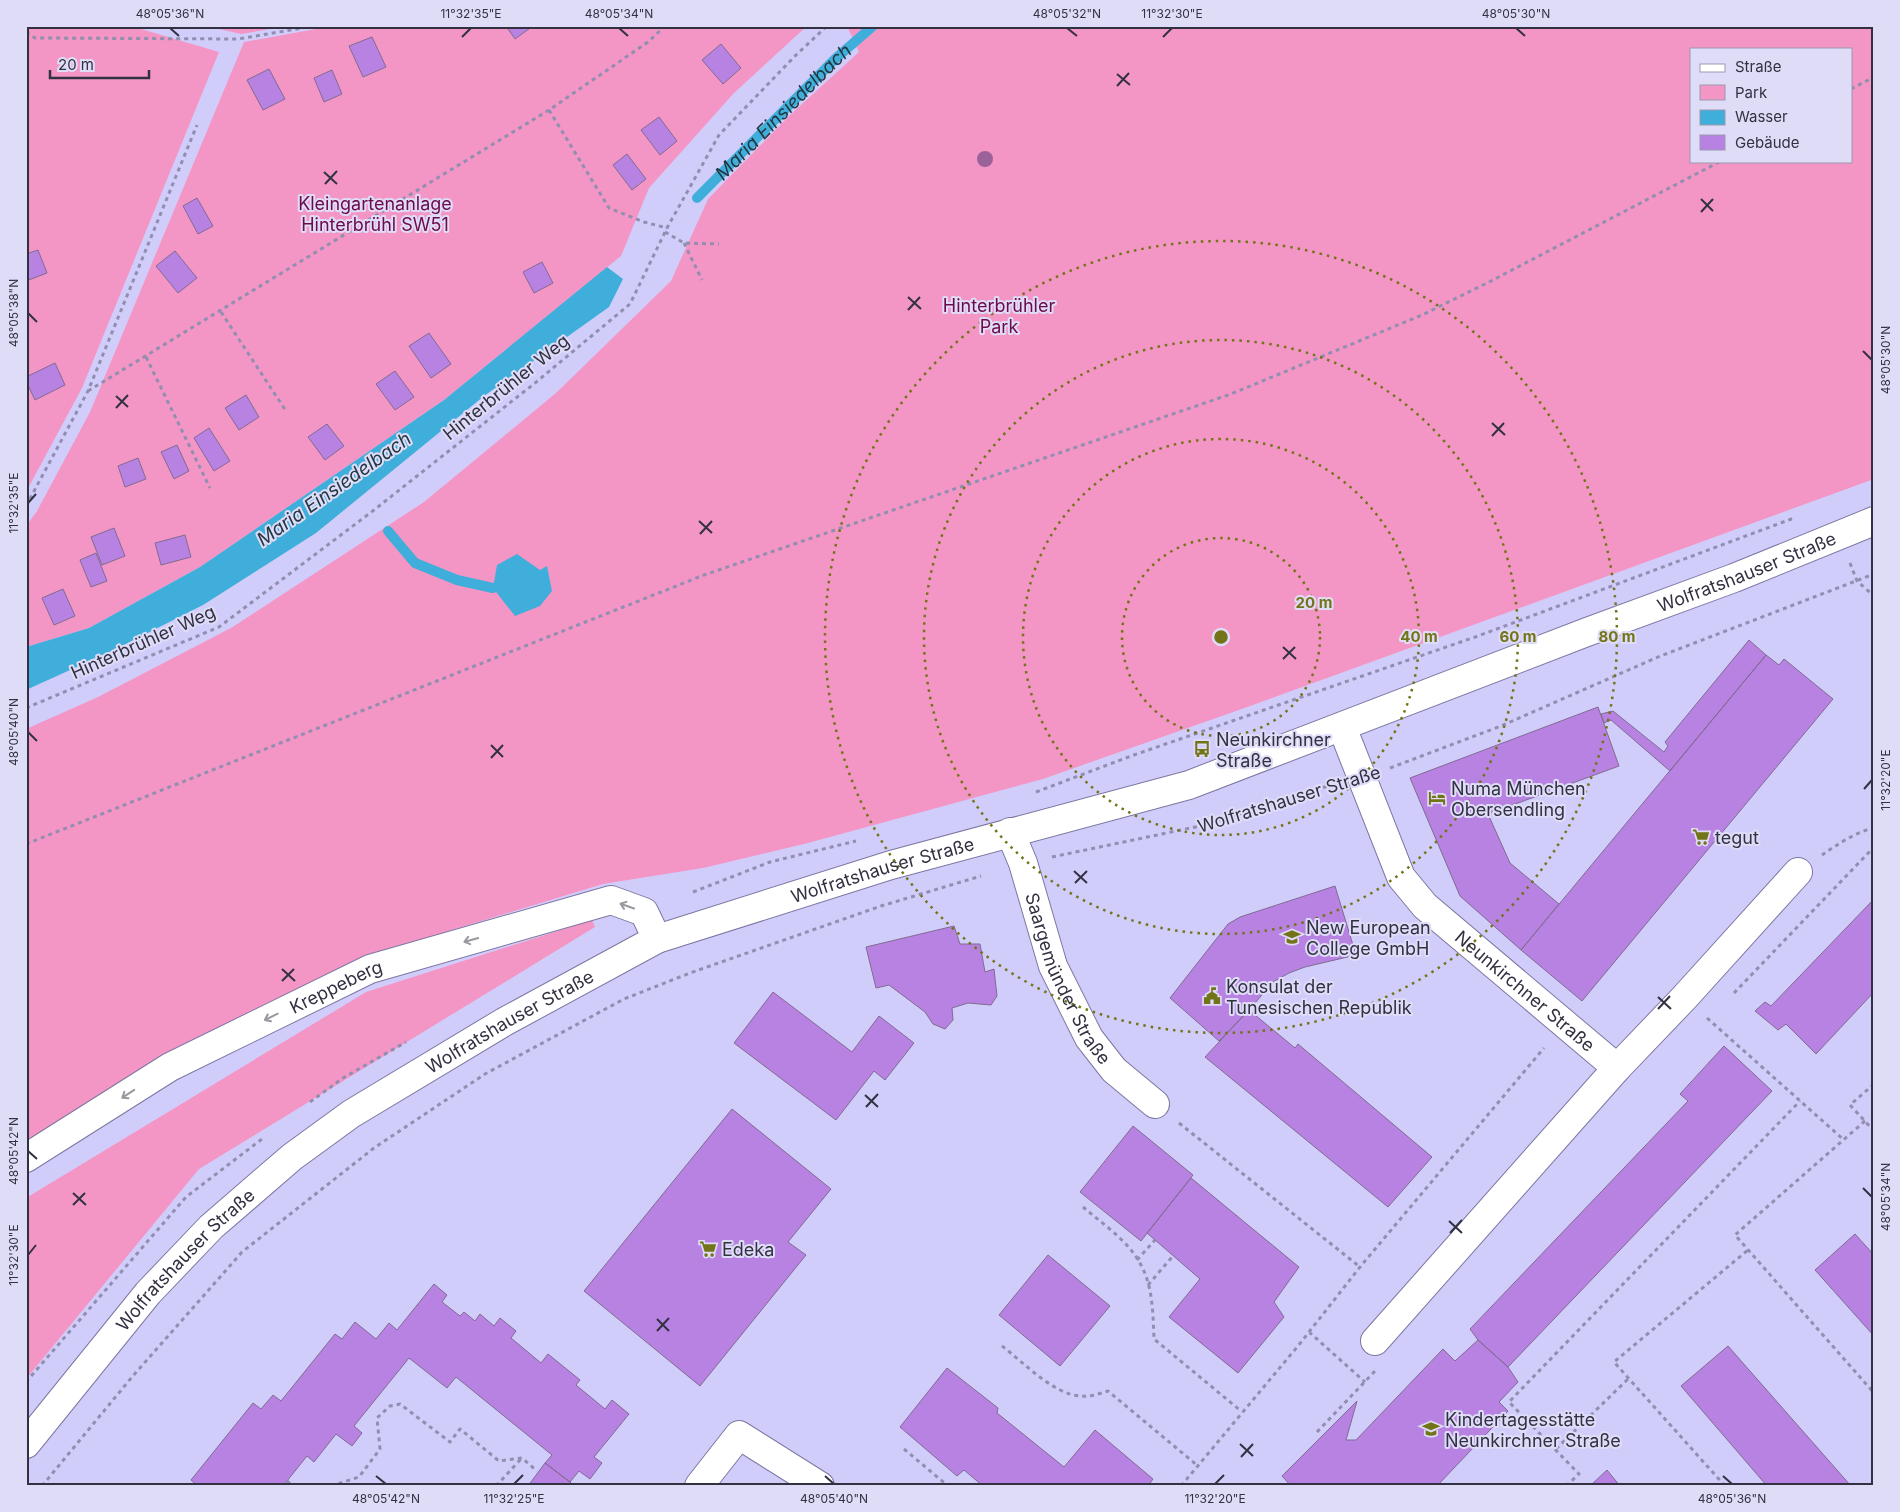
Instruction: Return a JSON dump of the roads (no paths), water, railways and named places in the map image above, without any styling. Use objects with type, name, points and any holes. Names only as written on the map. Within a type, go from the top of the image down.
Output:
[{"type":"street","name":"Wolfratshauser Straße","points":[[26,1444],[148,1293],[211,1227],[292,1157],[351,1114],[504,1022],[657,940],[891,864],[1189,785],[1587,632],[1734,578],[1874,521]]},
{"type":"street","name":"Neunkirchner Straße","points":[[1342,727],[1401,877],[1426,906],[1566,1022],[1617,1068]]},
{"type":"street","name":"Saargemünder Straße","points":[[1010,832],[1023,863],[1053,966],[1089,1038],[1114,1070],[1155,1104]]},
{"type":"street","points":[[1375,1341],[1617,1068],[1684,998],[1798,872]]},
{"type":"street","name":"Kreppeberg","points":[[26,1158],[170,1067],[370,969],[611,900],[644,912],[657,940]]},
{"type":"street","points":[[699,1486],[739,1434],[820,1486]]},
{"type":"water","points":[[607,267],[623,279],[609,307],[484,396],[316,533],[203,605],[114,650],[26,690],[26,647],[89,628],[200,567],[444,400]]},
{"type":"water","points":[[517,554],[540,570],[547,566],[552,591],[540,606],[515,616],[493,588],[497,565]]},
{"type":"waterway","name":"Maria Einsiedelbach","points":[[697,198],[835,59],[873,26]]},
{"type":"waterway","points":[[388,531],[415,563],[457,580],[493,588]]},
{"type":"place","name":"Neunkirchner Straße","points":[[1202,749]]},
{"type":"place","name":"Numa München Obersendling","points":[[1437,798]]},
{"type":"place","name":"tegut","points":[[1701,837]]},
{"type":"place","name":"New European College GmbH","points":[[1292,937]]},
{"type":"place","name":"Konsulat der Tunesischen Republik","points":[[1212,996]]},
{"type":"place","name":"Edeka","points":[[708,1249]]},
{"type":"place","name":"Kindertagesstätte Neunkirchner Straße","points":[[1431,1429]]},
{"type":"park label","name":"Kleingartenanlage Hinterbrühl SW51","points":[[375,213]]},
{"type":"park label","name":"Hinterbrühler Park","points":[[999,315]]}]
